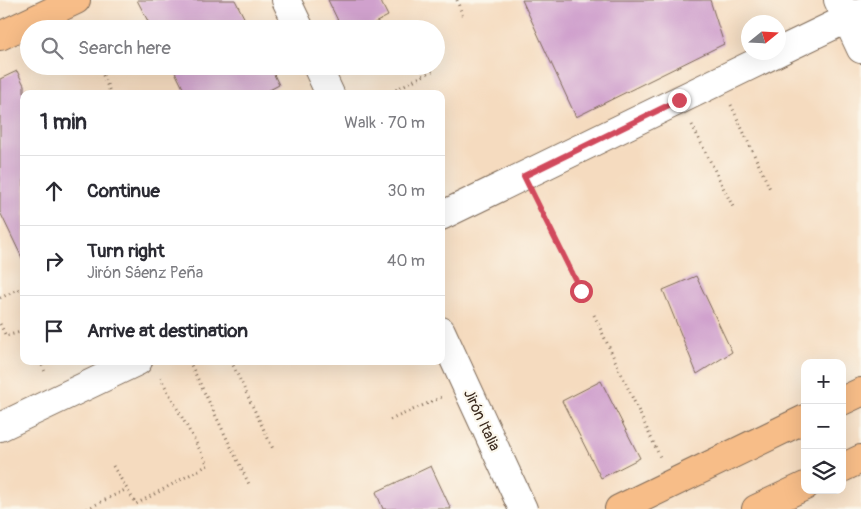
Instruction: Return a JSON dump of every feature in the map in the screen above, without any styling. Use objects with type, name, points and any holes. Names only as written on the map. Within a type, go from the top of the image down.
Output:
[{"type":"main road","points":[[34,20],[76,0]]},
{"type":"main road","points":[[0,36],[20,27]]},
{"type":"main road","points":[[846,399],[861,392]]},
{"type":"main road","points":[[620,509],[801,421]]},
{"type":"main road","points":[[846,466],[861,459]]},
{"type":"main road","points":[[756,509],[801,488]]},
{"type":"street","points":[[286,0],[296,20]]},
{"type":"street","points":[[786,47],[849,10],[861,49]]},
{"type":"street","points":[[445,214],[761,60]]},
{"type":"street","points":[[321,75],[328,90]]},
{"type":"street","name":"Jirón Italia","points":[[445,340],[523,509]]},
{"type":"street","points":[[0,427],[147,366]]},
{"type":"path","points":[[457,0],[463,17]]},
{"type":"path","points":[[102,75],[109,90]]},
{"type":"path","points":[[395,90],[424,75]]},
{"type":"path","points":[[720,80],[770,191]]},
{"type":"path","points":[[679,100],[734,209]]},
{"type":"path","points":[[524,176],[581,291]]},
{"type":"path","points":[[0,298],[20,288]]},
{"type":"path","points":[[594,315],[672,483]]},
{"type":"path","points":[[0,324],[6,336],[20,332]]},
{"type":"path","points":[[191,365],[250,486]]},
{"type":"path","points":[[233,365],[274,451]]},
{"type":"path","points":[[113,466],[136,504],[208,465],[147,366]]},
{"type":"path","points":[[390,420],[466,386]]},
{"type":"path","points":[[87,509],[127,489]]},
{"type":"building","points":[[137,0],[235,0],[245,20],[147,20]]},
{"type":"building","points":[[328,0],[380,0],[388,16],[380,20],[338,20]]},
{"type":"building","points":[[522,0],[710,0],[724,44],[576,117]]},
{"type":"building","points":[[17,71],[24,85],[24,90],[20,90],[20,254],[0,212],[0,79]]},
{"type":"building","points":[[176,75],[274,75],[279,85],[270,90],[184,90]]},
{"type":"building","points":[[696,276],[732,352],[697,374],[663,290]]},
{"type":"building","points":[[601,381],[640,458],[601,478],[562,401]]},
{"type":"building","points":[[431,466],[451,509],[383,509],[376,492]]},
{"type":"route","points":[[581,291],[524,176],[679,100]]}]
